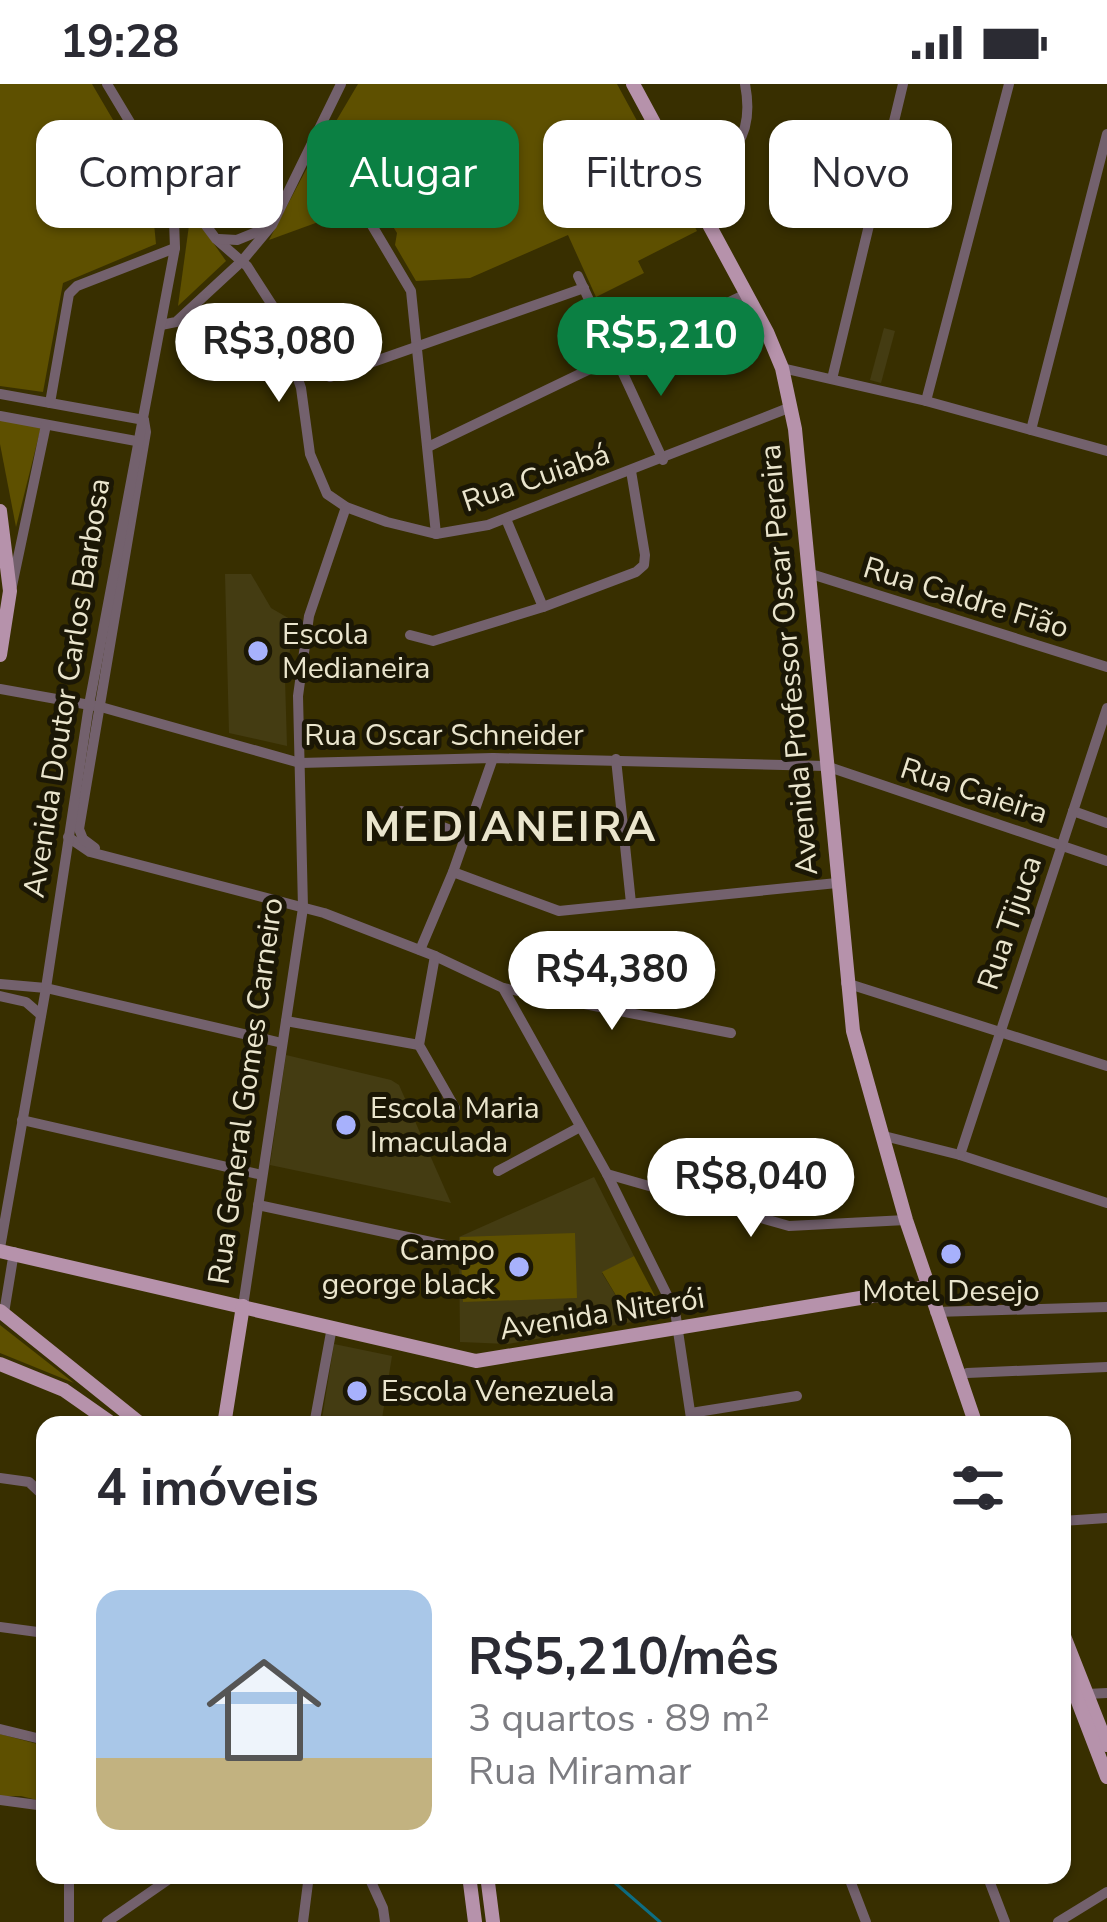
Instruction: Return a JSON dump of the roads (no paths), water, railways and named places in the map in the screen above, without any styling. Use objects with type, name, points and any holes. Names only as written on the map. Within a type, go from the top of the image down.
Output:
[{"type":"main road","name":"Avenida Professor Oscar Pereira","points":[[633,84],[652,120]]},
{"type":"main road","name":"Avenida Professor Oscar Pereira","points":[[711,228],[782,368],[791,406],[811,574],[846,983],[860,1063],[906,1220],[973,1416]]},
{"type":"main road","points":[[0,511],[10,591],[0,655]]},
{"type":"main road","name":"Avenida Professor Oscar Pereira","points":[[900,1189],[913,1214],[931,1286]]},
{"type":"main road","name":"Avenida Niterói","points":[[5,1250],[476,1361],[931,1286]]},
{"type":"main road","name":"Rua General Gomes Carneiro","points":[[225,1416],[242,1306]]},
{"type":"main road","name":"Avenida Professor Oscar Pereira","points":[[939,1311],[982,1416]]},
{"type":"main road","points":[[2,1312],[131,1416]]},
{"type":"main road","points":[[0,1364],[64,1390],[101,1416]]},
{"type":"main road","points":[[1071,1654],[1107,1745]]},
{"type":"main road","points":[[1071,1684],[1107,1778]]},
{"type":"main road","points":[[470,1884],[476,1922]]},
{"type":"main road","points":[[489,1884],[493,1922]]},
{"type":"street","name":"Avenida Doutor Carlos Barbosa","points":[[107,84],[129,120]]},
{"type":"street","points":[[323,120],[341,84]]},
{"type":"street","points":[[745,84],[745,132]]},
{"type":"street","points":[[832,379],[903,84]]},
{"type":"street","points":[[926,401],[1009,84]]},
{"type":"street","points":[[1031,430],[1107,134]]},
{"type":"street","points":[[283,201],[307,152]]},
{"type":"street","name":"Avenida Doutor Carlos Barbosa","points":[[106,856],[83,839],[80,829],[136,441],[161,326],[174,228]]},
{"type":"street","points":[[208,228],[242,261],[274,308],[301,388],[316,475],[327,494],[346,507]]},
{"type":"street","points":[[216,239],[237,240],[263,228]]},
{"type":"street","points":[[161,326],[176,322],[242,261],[269,228]]},
{"type":"street","points":[[373,228],[411,291],[436,533]]},
{"type":"street","points":[[50,404],[69,294],[77,286],[175,248]]},
{"type":"street","points":[[330,377],[581,282],[663,460]]},
{"type":"street","points":[[428,447],[746,294]]},
{"type":"street","points":[[782,368],[926,401],[1107,451]]},
{"type":"street","points":[[0,394],[144,420]]},
{"type":"street","name":"Rua Cuiabá","points":[[346,507],[436,533],[506,518],[791,406]]},
{"type":"street","points":[[0,416],[136,441]]},
{"type":"street","name":"Avenida Doutor Carlos Barbosa","points":[[2,1312],[22,1120],[68,837],[140,472],[144,420]]},
{"type":"street","points":[[10,591],[46,424]]},
{"type":"street","points":[[410,635],[433,641],[636,572],[644,565],[631,472]]},
{"type":"street","name":"Rua General Gomes Carneiro","points":[[242,1306],[303,908],[298,696],[309,616],[346,507]]},
{"type":"street","points":[[506,518],[543,607]]},
{"type":"street","name":"Rua Caldre Fião","points":[[811,574],[1107,668]]},
{"type":"street","name":"Rua Oscar Schneider","points":[[0,689],[95,706],[300,763],[493,758],[826,766]]},
{"type":"street","name":"Rua Tijuca","points":[[960,1155],[1107,708]]},
{"type":"street","points":[[420,950],[493,758]]},
{"type":"street","points":[[616,759],[631,903]]},
{"type":"street","name":"Rua Caieira","points":[[826,766],[1107,861]]},
{"type":"street","points":[[401,811],[466,836]]},
{"type":"street","points":[[1073,812],[1107,823]]},
{"type":"street","points":[[68,837],[106,856],[303,908],[420,950],[503,988],[731,1033]]},
{"type":"street","points":[[453,872],[560,910],[837,883]]},
{"type":"street","points":[[435,956],[419,1045],[454,1108]]},
{"type":"street","points":[[846,983],[1107,1066]]},
{"type":"street","points":[[0,984],[46,988],[282,1043]]},
{"type":"street","points":[[503,988],[607,1174],[675,1311],[691,1416]]},
{"type":"street","points":[[0,996],[26,1002],[41,1016]]},
{"type":"street","points":[[286,1021],[419,1045]]},
{"type":"street","points":[[22,1120],[262,1174]]},
{"type":"street","points":[[498,1171],[580,1127]]},
{"type":"street","points":[[884,1136],[960,1155],[1107,1203]]},
{"type":"street","points":[[607,1174],[789,1226],[906,1220]]},
{"type":"street","points":[[258,1205],[445,1245]]},
{"type":"street","points":[[939,1311],[1107,1307]]},
{"type":"street","points":[[316,1416],[332,1327]]},
{"type":"street","points":[[967,1373],[1107,1367]]},
{"type":"street","points":[[705,1416],[797,1396]]},
{"type":"street","points":[[0,1478],[29,1482],[36,1489]]},
{"type":"street","points":[[1071,1520],[1107,1518]]},
{"type":"street","points":[[0,1627],[36,1632]]},
{"type":"street","points":[[1087,1694],[1107,1693]]},
{"type":"street","points":[[0,1729],[36,1738]]},
{"type":"street","points":[[0,1800],[36,1805]]},
{"type":"street","points":[[69,1884],[69,1922]]},
{"type":"street","points":[[107,1922],[162,1884]]},
{"type":"street","points":[[304,1922],[308,1884]]},
{"type":"street","points":[[372,1884],[386,1922]]},
{"type":"street","points":[[851,1884],[866,1922]]},
{"type":"street","points":[[990,1884],[1005,1922]]},
{"type":"street","points":[[1058,1922],[1107,1892]]},
{"type":"waterway","points":[[616,1884],[660,1922]]},
{"type":"place","name":"Escola Medianeira","points":[[258,651]]},
{"type":"place","name":"Escola Maria Imaculada","points":[[346,1125]]},
{"type":"place","name":"Motel Desejo","points":[[951,1254]]},
{"type":"place","name":"Campo george black","points":[[519,1267]]},
{"type":"place","name":"Escola Venezuela","points":[[357,1391]]},
{"type":"district","name":"MEDIANEIRA","points":[[511,827]]}]
